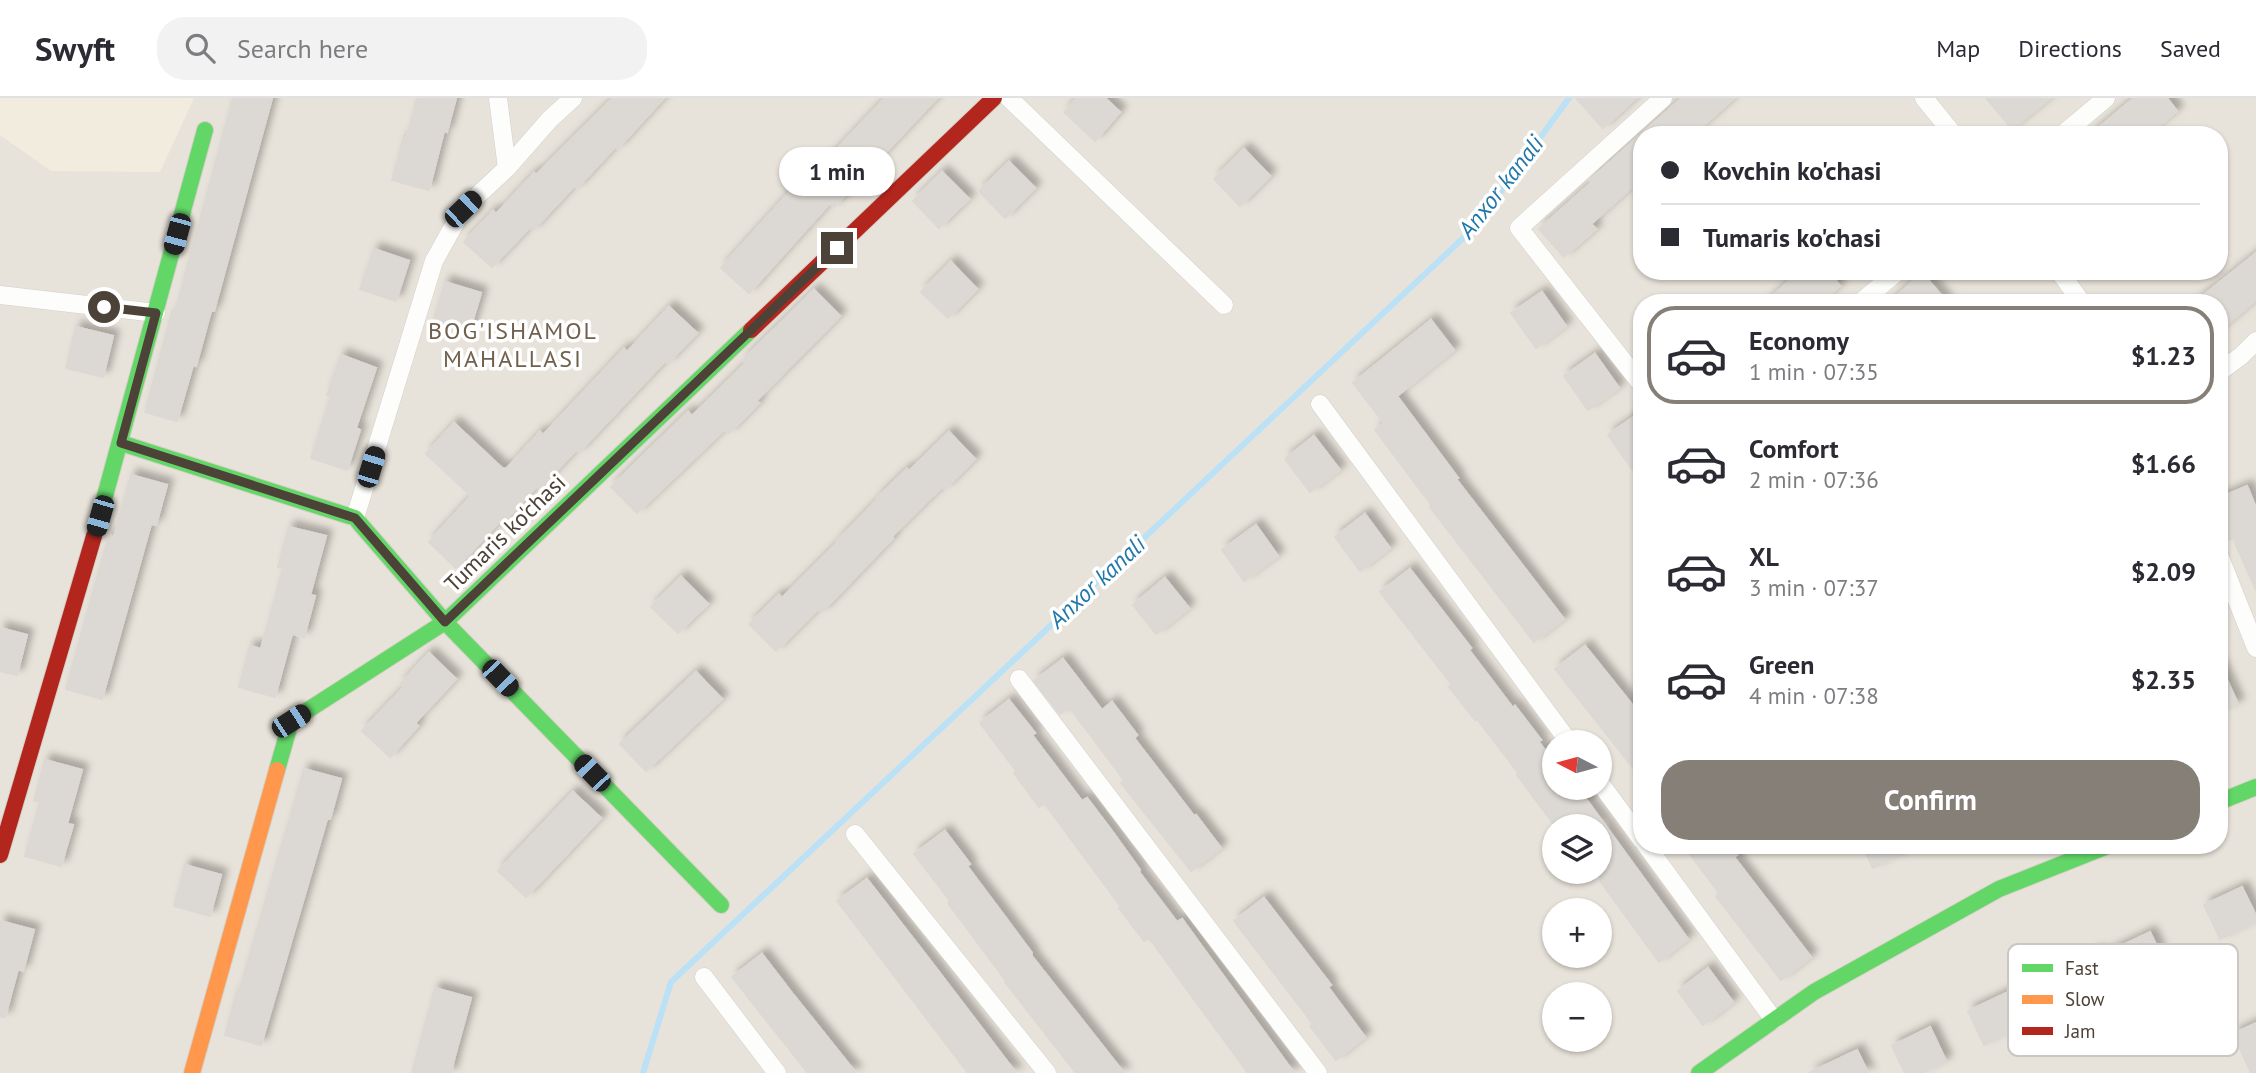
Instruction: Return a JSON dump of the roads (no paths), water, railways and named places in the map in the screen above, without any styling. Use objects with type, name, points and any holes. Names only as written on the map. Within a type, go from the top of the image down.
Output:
[{"type":"street","points":[[498,98],[507,168]]},
{"type":"street","points":[[355,518],[434,261],[463,209],[507,168],[550,119],[573,98]]},
{"type":"street","name":"Tumaris ko'chasi","points":[[192,1073],[291,721],[445,622],[994,98]]},
{"type":"street","points":[[1009,98],[1224,305]]},
{"type":"street","points":[[1633,374],[1519,228],[1663,98]]},
{"type":"street","points":[[1924,98],[1947,126]]},
{"type":"street","points":[[2073,126],[2106,98]]},
{"type":"street","points":[[0,855],[121,443],[205,130]]},
{"type":"street","points":[[1871,294],[1887,280]]},
{"type":"street","points":[[0,295],[156,313]]},
{"type":"street","points":[[2228,365],[2256,341]]},
{"type":"street","points":[[1320,404],[1560,730]]},
{"type":"street","points":[[121,443],[355,518],[445,622],[721,905]]},
{"type":"street","points":[[2228,578],[2256,648]]},
{"type":"street","points":[[1019,679],[1318,1073]]},
{"type":"street","points":[[2228,798],[2256,787]]},
{"type":"street","points":[[1612,799],[1633,828]]},
{"type":"street","points":[[855,834],[1047,1073]]},
{"type":"street","points":[[1653,854],[1774,1020]]},
{"type":"street","points":[[1699,1073],[1814,992],[1999,889],[2086,854]]},
{"type":"street","points":[[704,977],[777,1073]]},
{"type":"waterway","name":"Anxor kanali","points":[[643,1073],[671,982],[1475,227],[1569,98]]},
{"type":"district","name":"BOG'ISHAMOL MAHALLASI","points":[[513,345]]}]
